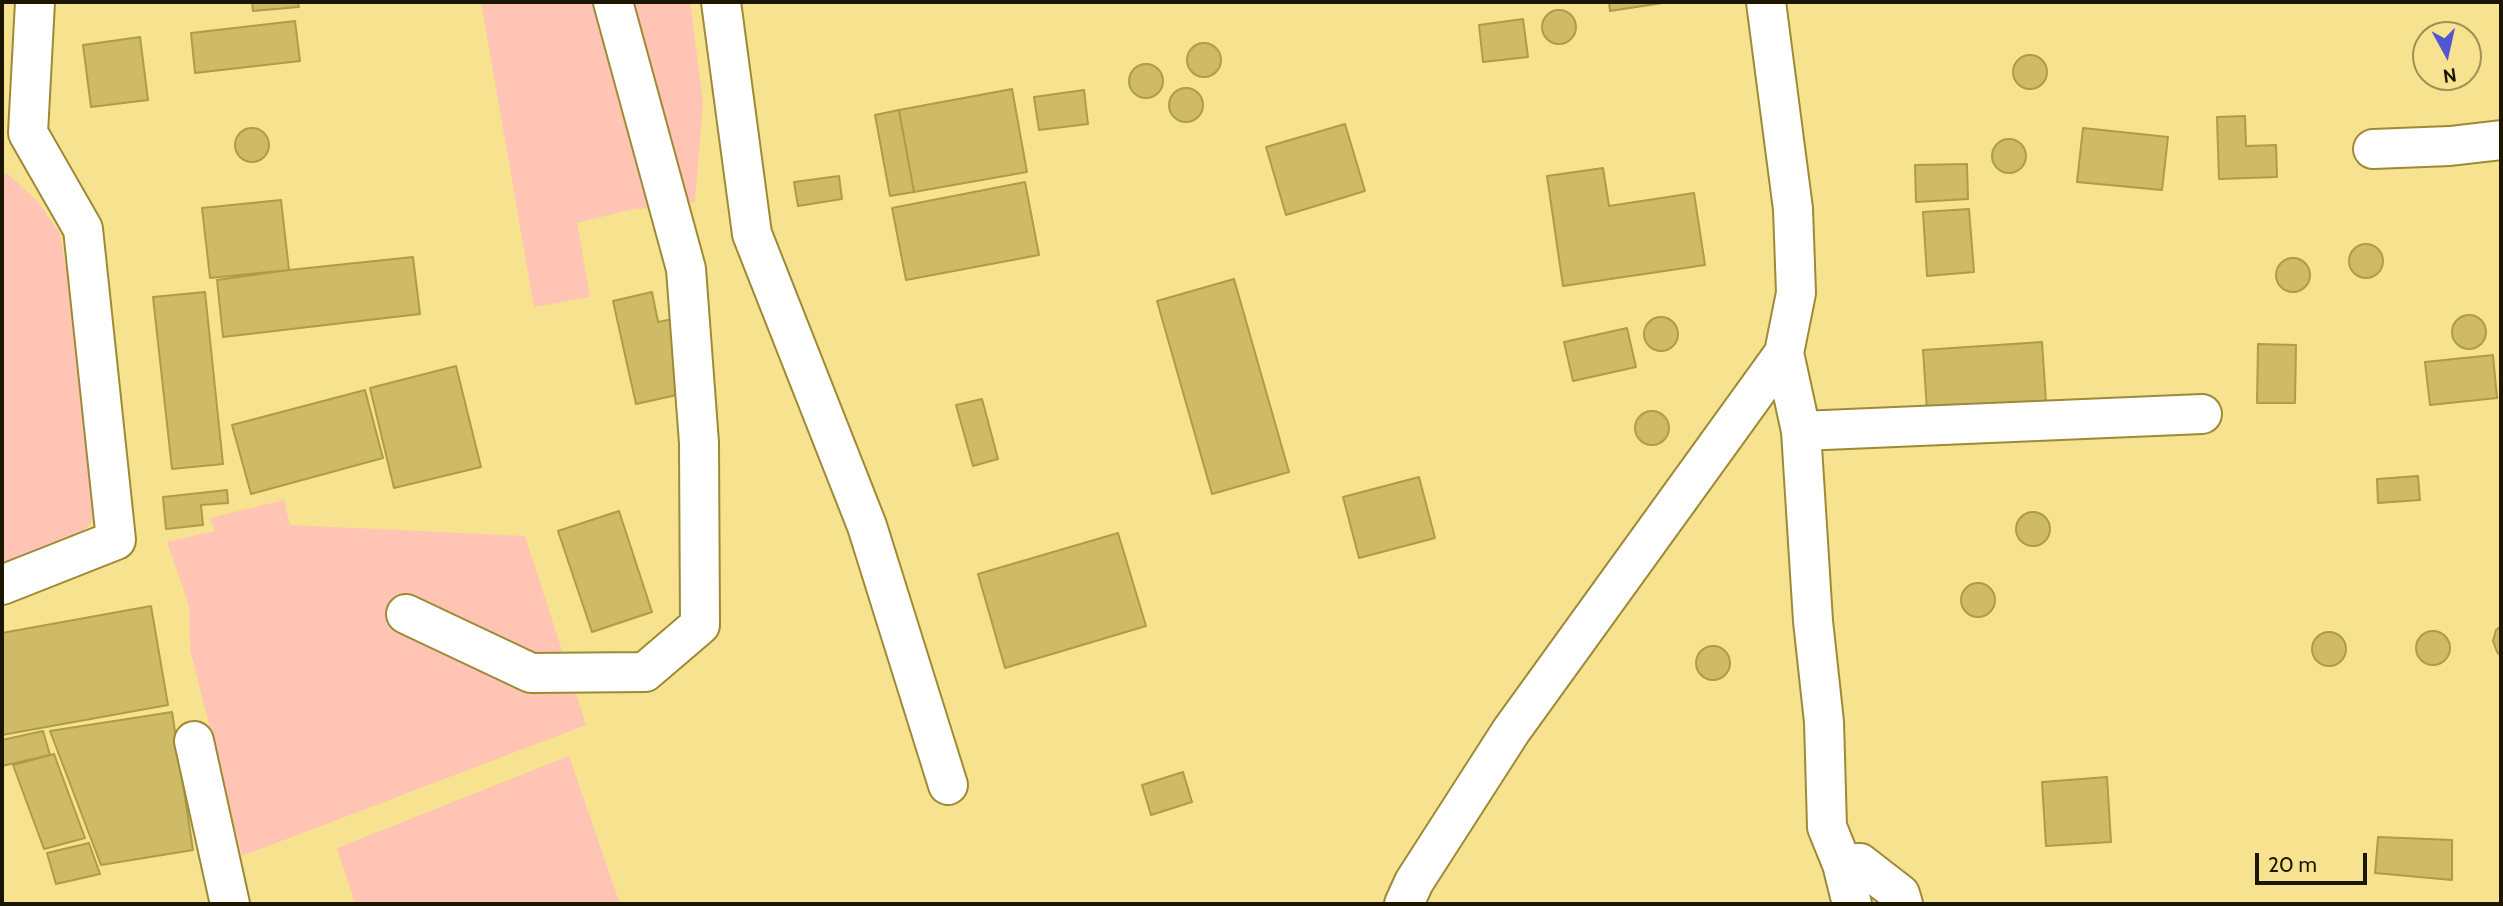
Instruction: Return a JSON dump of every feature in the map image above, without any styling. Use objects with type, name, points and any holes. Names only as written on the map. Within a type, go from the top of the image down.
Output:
[{"type":"street","points":[[2,585],[116,540],[83,229],[15,134],[35,2]]},
{"type":"street","points":[[407,614],[531,673],[645,672],[700,625],[699,443],[686,269],[613,2]]},
{"type":"street","points":[[721,2],[752,234],[867,526],[948,785]]},
{"type":"street","points":[[1766,2],[1793,209],[1796,293],[1784,353],[1801,431],[1812,621],[1824,722],[1827,827],[1842,864],[1852,904]]},
{"type":"street","points":[[2373,149],[2450,146],[2501,140]]},
{"type":"street","points":[[1404,904],[1414,882],[1511,731],[1784,353]]},
{"type":"street","points":[[1801,431],[2202,414]]},
{"type":"street","points":[[194,741],[230,904]]},
{"type":"street","points":[[1842,864],[1860,863],[1900,894],[1903,904]]},
{"type":"shaded area","points":[[481,2],[690,2],[703,102],[695,202],[629,210],[577,223],[590,297],[534,307]]},
{"type":"shaded area","points":[[2,173],[7,173],[38,202],[60,233],[100,475],[92,521],[72,544],[2,571]]},
{"type":"shaded area","points":[[284,500],[290,525],[525,536],[586,725],[242,856],[190,649],[189,606],[167,542],[215,531],[210,518]]},
{"type":"shaded area","points":[[569,756],[620,904],[355,904],[337,848]]},
{"type":"building","points":[[252,2],[298,2],[299,7],[253,11]]},
{"type":"building","points":[[1609,2],[1669,2],[1610,11]]},
{"type":"building","points":[[1559,10],[1571,15],[1576,27],[1571,39],[1559,44],[1547,39],[1542,27],[1547,15]]},
{"type":"building","points":[[1523,19],[1528,57],[1483,62],[1479,25]]},
{"type":"building","points":[[295,21],[300,61],[195,73],[191,33]]},
{"type":"building","points":[[140,37],[148,100],[91,107],[83,45]]},
{"type":"building","points":[[1204,43],[1216,48],[1221,60],[1216,72],[1204,77],[1192,72],[1187,60],[1192,48]]},
{"type":"building","points":[[2030,55],[2042,60],[2047,72],[2042,84],[2030,89],[2018,84],[2013,72],[2018,60]]},
{"type":"building","points":[[1146,64],[1158,69],[1163,81],[1158,93],[1146,98],[1134,93],[1129,81],[1134,69]]},
{"type":"building","points":[[1186,88],[1198,93],[1203,105],[1198,117],[1186,122],[1174,117],[1169,105],[1174,93]]},
{"type":"building","points":[[1012,89],[1027,172],[914,192],[899,110]]},
{"type":"building","points":[[1084,90],[1088,124],[1039,130],[1034,97]]},
{"type":"building","points":[[899,110],[914,192],[890,196],[875,115]]},
{"type":"building","points":[[2245,116],[2246,146],[2276,145],[2277,177],[2219,179],[2217,117]]},
{"type":"building","points":[[1345,124],[1365,191],[1286,215],[1266,147]]},
{"type":"building","points":[[252,128],[264,133],[269,145],[264,157],[252,162],[240,157],[235,145],[240,133]]},
{"type":"building","points":[[2083,128],[2168,137],[2162,190],[2077,182]]},
{"type":"building","points":[[2009,139],[2021,144],[2026,156],[2021,168],[2009,173],[1997,168],[1992,156],[1997,144]]},
{"type":"building","points":[[1967,164],[1968,199],[1916,202],[1915,165]]},
{"type":"building","points":[[1603,168],[1609,206],[1694,193],[1705,265],[1563,286],[1547,176]]},
{"type":"building","points":[[839,176],[842,199],[798,206],[794,182]]},
{"type":"building","points":[[1025,182],[1039,255],[906,280],[892,208]]},
{"type":"building","points":[[281,200],[289,270],[210,278],[202,208]]},
{"type":"building","points":[[1969,209],[1974,272],[1927,276],[1923,212]]},
{"type":"building","points":[[2366,244],[2378,249],[2383,261],[2378,273],[2366,278],[2354,273],[2349,261],[2354,249]]},
{"type":"building","points":[[413,257],[420,314],[223,337],[217,280]]},
{"type":"building","points":[[2293,258],[2305,263],[2310,275],[2305,287],[2293,292],[2281,287],[2276,275],[2281,263]]},
{"type":"building","points":[[1234,279],[1289,472],[1212,494],[1157,301]]},
{"type":"building","points":[[205,292],[223,464],[172,469],[153,297]]},
{"type":"building","points":[[652,292],[658,322],[688,316],[704,389],[636,404],[613,301]]},
{"type":"building","points":[[2469,315],[2481,320],[2486,332],[2481,344],[2469,349],[2457,344],[2452,332],[2457,320]]},
{"type":"building","points":[[1661,317],[1673,322],[1678,334],[1673,346],[1661,351],[1649,346],[1644,334],[1649,322]]},
{"type":"building","points":[[1627,328],[1636,367],[1573,381],[1564,342]]},
{"type":"building","points":[[2042,342],[2046,402],[1927,411],[1923,350]]},
{"type":"building","points":[[2258,344],[2296,345],[2295,403],[2257,403]]},
{"type":"building","points":[[2493,355],[2497,398],[2430,405],[2425,362]]},
{"type":"building","points":[[456,366],[481,467],[394,488],[370,388]]},
{"type":"building","points":[[365,390],[383,458],[251,494],[232,425]]},
{"type":"building","points":[[982,399],[998,459],[973,466],[956,405]]},
{"type":"building","points":[[1652,411],[1664,416],[1669,428],[1664,440],[1652,445],[1640,440],[1635,428],[1640,416]]},
{"type":"building","points":[[2418,476],[2420,500],[2378,503],[2377,479]]},
{"type":"building","points":[[1419,477],[1435,538],[1359,558],[1343,497]]},
{"type":"building","points":[[227,490],[228,503],[201,505],[203,525],[166,529],[163,497]]},
{"type":"building","points":[[619,511],[652,612],[592,632],[558,531]]},
{"type":"building","points":[[2033,512],[2045,517],[2050,529],[2045,541],[2033,546],[2021,541],[2016,529],[2021,517]]},
{"type":"building","points":[[1118,533],[1146,626],[1005,668],[978,574]]},
{"type":"building","points":[[1978,583],[1990,588],[1995,600],[1990,612],[1978,617],[1966,612],[1961,600],[1966,588]]},
{"type":"building","points":[[151,606],[168,705],[2,735],[2,633]]},
{"type":"building","points":[[2501,626],[2501,656],[2493,641],[2496,630]]},
{"type":"building","points":[[2433,631],[2445,636],[2450,648],[2445,660],[2433,665],[2421,660],[2416,648],[2421,636]]},
{"type":"building","points":[[2329,632],[2341,637],[2346,649],[2341,661],[2329,666],[2317,661],[2312,649],[2317,637]]},
{"type":"building","points":[[1713,646],[1725,651],[1730,663],[1725,675],[1713,680],[1701,675],[1696,663],[1701,651]]},
{"type":"building","points":[[172,712],[193,850],[101,865],[50,731]]},
{"type":"building","points":[[43,731],[50,755],[2,766],[2,740]]},
{"type":"building","points":[[54,754],[85,838],[44,849],[13,765]]},
{"type":"building","points":[[1183,772],[1192,802],[1151,815],[1142,785]]},
{"type":"building","points":[[2107,777],[2111,842],[2046,846],[2042,782]]},
{"type":"building","points":[[2378,837],[2452,840],[2452,880],[2375,873]]},
{"type":"building","points":[[89,843],[100,874],[56,884],[47,853]]}]
